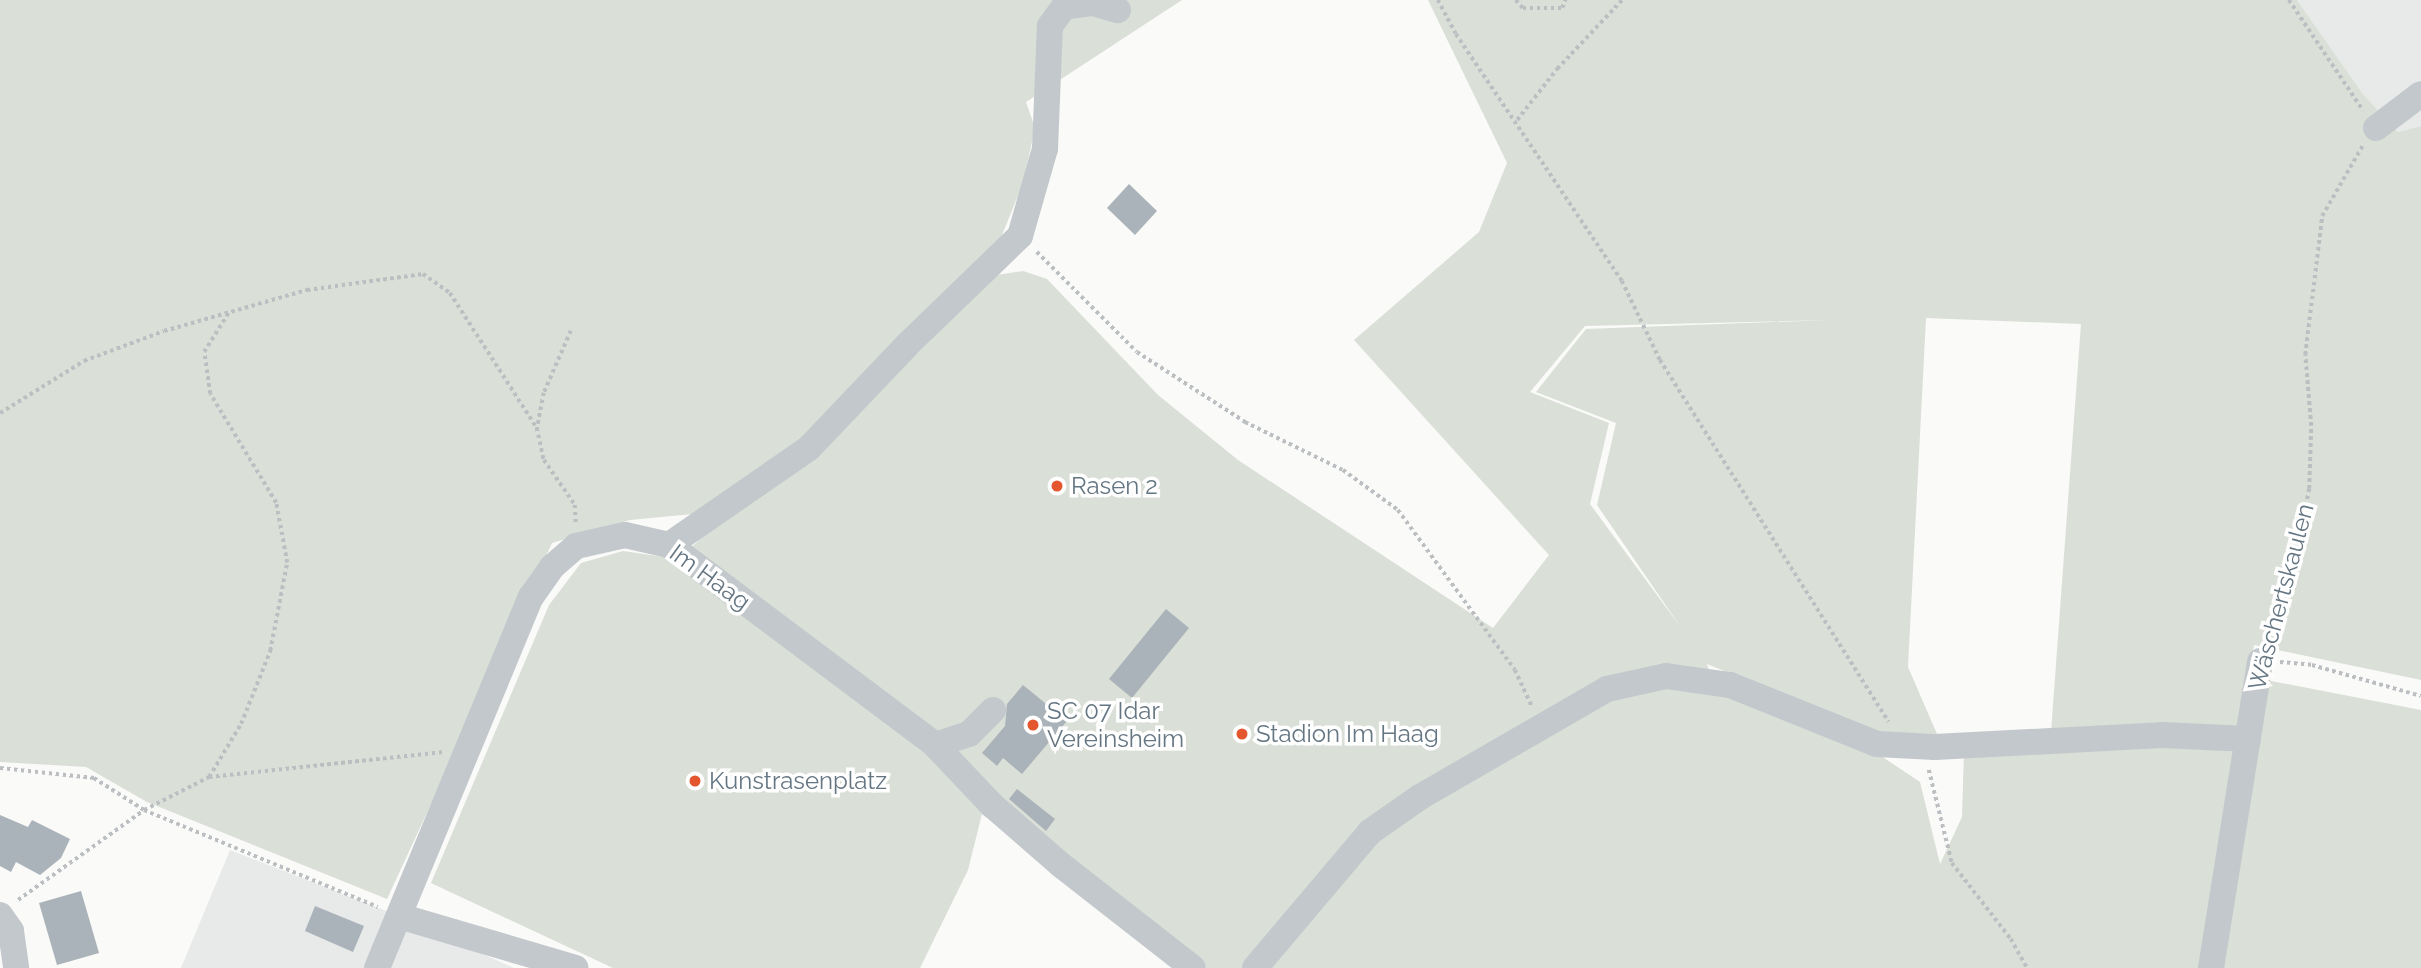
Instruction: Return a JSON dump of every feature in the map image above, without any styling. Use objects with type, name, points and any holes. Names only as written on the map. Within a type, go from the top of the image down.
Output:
[{"type":"street","points":[[669,545],[809,448],[907,345],[1020,236],[1045,149],[1050,26],[1064,7],[1093,3],[1118,10]]},
{"type":"street","points":[[2375,128],[2421,94]]},
{"type":"street","name":"Im Haag","points":[[377,968],[531,597],[552,567],[576,546],[625,535],[669,545],[935,745],[992,805],[1061,865],[1193,968]]},
{"type":"street","name":"Wäschertskaulen","points":[[2211,968],[2260,660]]},
{"type":"street","points":[[1255,968],[1370,832],[1420,797],[1607,689],[1666,676],[1730,685],[1877,744],[1935,747],[2162,735],[2248,739]]},
{"type":"street","points":[[935,745],[969,734],[993,710]]},
{"type":"street","points":[[6,910],[16,968]]},
{"type":"street","points":[[399,916],[576,968]]},
{"type":"path","points":[[1438,0],[1456,34],[1517,120],[1571,209],[1622,281],[1660,360],[1904,745]]},
{"type":"path","points":[[1516,0],[1523,8],[1562,8],[1565,0]]},
{"type":"path","points":[[1517,120],[1557,69],[1622,0]]},
{"type":"path","points":[[2289,0],[2375,128]]},
{"type":"path","name":"Wäschertskaulen","points":[[2260,660],[2294,561],[2309,489],[2312,426],[2305,355],[2322,216],[2350,162],[2375,128]]},
{"type":"path","points":[[1020,236],[1137,352],[1245,422],[1343,470],[1398,510],[1515,670],[1543,728]]},
{"type":"path","points":[[0,413],[84,361],[229,312],[350,281],[424,274],[450,293],[537,428],[544,460],[575,505],[576,546]]},
{"type":"path","points":[[209,777],[241,724],[270,651],[287,563],[276,503],[210,394],[205,352],[229,312]]},
{"type":"path","points":[[537,428],[544,393],[571,331]]},
{"type":"path","points":[[2260,660],[2312,666],[2421,696]]},
{"type":"path","points":[[1935,747],[1927,776],[1952,863],[2011,939],[2027,968]]},
{"type":"path","points":[[6,910],[144,810],[209,777],[467,749]]},
{"type":"path","points":[[0,768],[94,778],[144,810],[399,916]]},
{"type":"shaded area","points":[[0,0],[1182,0],[1026,102],[1035,128],[1023,183],[1000,240],[796,447],[703,513],[630,520],[552,543],[387,899],[147,802],[86,767],[0,762]]},
{"type":"shaded area","points":[[1428,0],[2297,0],[2363,94],[2398,132],[2421,126],[2421,680],[2254,645],[2239,726],[2051,732],[2081,324],[1926,318],[1908,667],[1937,734],[1877,733],[1707,664],[1715,688],[1875,752],[1920,782],[1940,864],[1962,817],[1964,750],[2171,745],[2239,752],[2203,968],[1182,968],[982,814],[968,870],[920,968],[613,968],[431,883],[549,605],[581,563],[623,551],[678,559],[996,275],[1023,271],[1047,279],[1158,395],[1238,460],[1493,628],[1549,555],[1354,340],[1479,232],[1507,163]],"holes":[[[1831,320],[1586,329],[1536,392],[1616,423],[1597,505],[1682,629],[1590,504],[1609,423],[1530,392],[1585,326]]]},
{"type":"shaded area","points":[[2297,0],[2421,0],[2421,126],[2398,132],[2363,94]]},
{"type":"shaded area","points":[[2266,680],[2421,710],[2421,968],[2211,968]]},
{"type":"shaded area","points":[[230,850],[399,916],[514,968],[181,968]]},
{"type":"building","points":[[1129,184],[1157,211],[1135,235],[1107,208]]},
{"type":"building","points":[[1166,609],[1189,628],[1132,698],[1109,679]]},
{"type":"building","name":"SC 07 Idar Vereinsheim","points":[[1023,685],[1067,721],[1022,774],[1003,758],[997,766],[982,753],[1005,726],[1007,704]]},
{"type":"building","points":[[1017,789],[1055,819],[1046,831],[1009,799]]},
{"type":"building","points":[[0,815],[28,827],[32,820],[70,839],[61,858],[40,875],[16,862],[11,872],[0,866]]},
{"type":"building","points":[[81,891],[99,953],[57,965],[39,903]]},
{"type":"building","points":[[315,906],[364,926],[353,952],[305,931]]},
{"type":"place","name":"Rasen 2","points":[[1057,486]]},
{"type":"place","name":"SC 07 Idar Vereinsheim","points":[[1033,725]]},
{"type":"place","name":"Stadion Im Haag","points":[[1242,734]]},
{"type":"place","name":"Kunstrasenplatz","points":[[695,781]]}]
